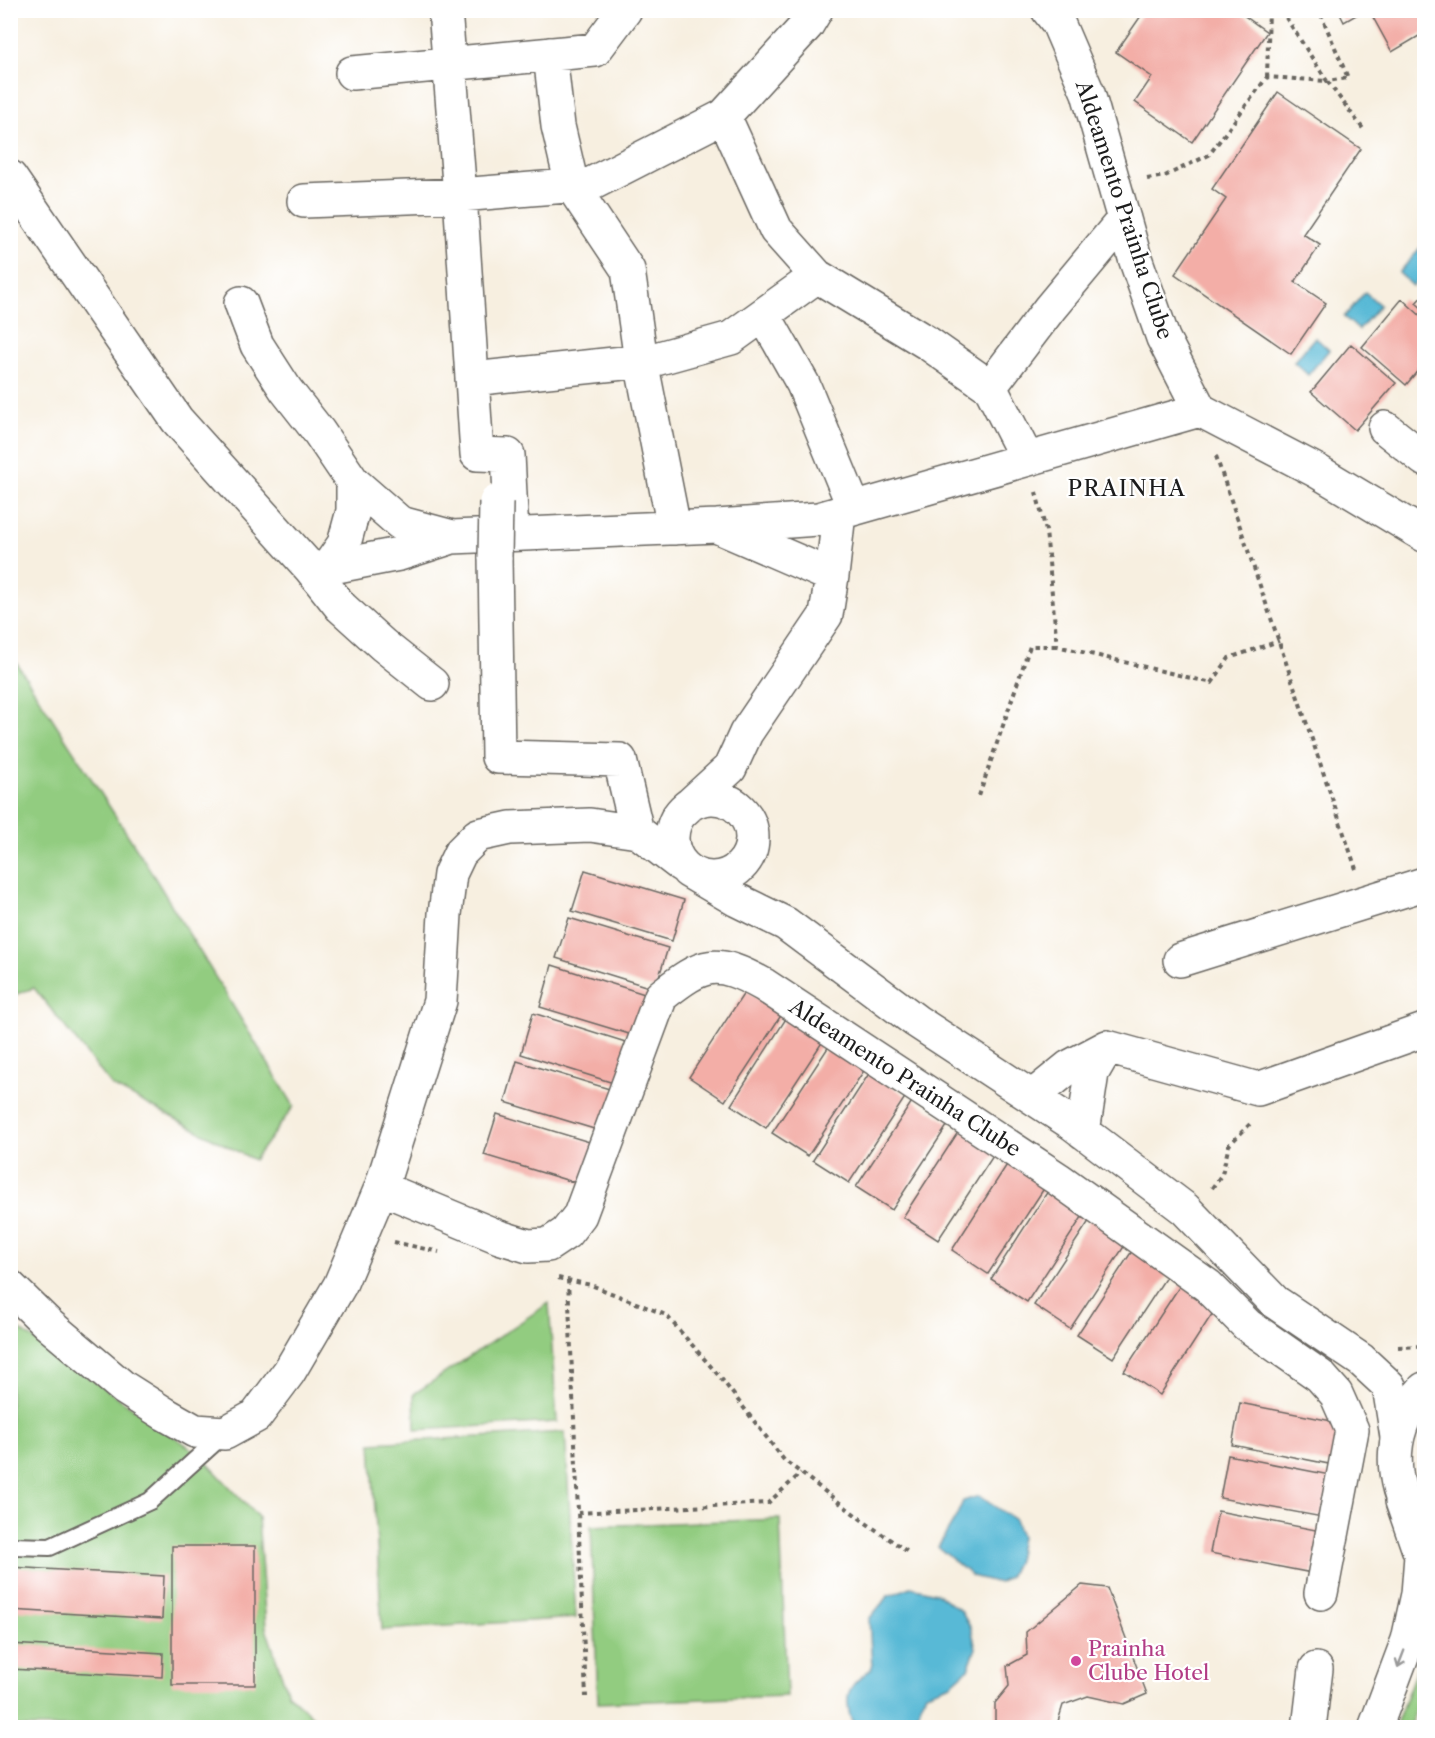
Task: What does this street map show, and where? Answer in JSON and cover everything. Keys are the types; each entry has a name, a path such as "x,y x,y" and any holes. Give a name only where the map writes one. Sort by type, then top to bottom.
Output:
{"street":[{"path":"445,10 477,454 508,455 495,564"},
{"path":"352,73 595,50 626,10"},
{"path":"304,201 460,195 591,184 724,116 807,25 816,10"},
{"name":"Aldeamento Prainha Clube","path":"1048,10 1058,23 1088,93 1135,258 1163,338 1200,410"},
{"path":"550,54 558,126 572,186 628,270 641,361 674,528"},
{"path":"724,116 776,230 817,276 929,344 990,387 1027,459"},
{"path":"10,177 177,420 320,568 341,607 383,645 432,684"},
{"path":"990,387 1050,308 1124,219"},
{"path":"472,379 652,360 731,338 817,276"},
{"path":"241,303 257,345 280,381 353,482 400,523 452,537 495,564 674,528 818,519 1200,410 1317,471 1425,535"},
{"path":"750,852 740,868 720,878 703,878 685,868 673,850 672,834 680,814 730,768 746,733 826,615 846,510 803,384 764,315"},
{"path":"1384,428 1425,459"},
{"path":"320,568 344,544 353,511 353,482"},
{"path":"496,502 498,757 620,760 637,832"},
{"path":"717,526 832,576"},
{"path":"320,568 399,554 452,537"},
{"path":"730,768 742,812 751,827 750,852 762,895 786,924"},
{"path":"637,832 680,814 696,801 704,799 721,799 742,812"},
{"path":"10,1287 48,1324 124,1388 195,1431 225,1433 256,1416 289,1372 340,1285 381,1188 440,1001 445,914 450,874 460,852 478,835 510,828 590,825 637,832 685,868 737,900 786,924 916,1021 1083,1132 1185,1209 1275,1302 1361,1360 1389,1386 1397,1437 1395,1469 1402,1501 1421,1556 1418,1594 1408,1640 1375,1728"},
{"path":"1180,960 1425,884"},
{"name":"Aldeamento Prainha Clube","path":"381,1188 499,1237 528,1246 548,1245 566,1233 580,1215 661,996 686,976 711,966 739,971 764,985 1058,1179 1208,1286 1247,1324 1320,1376 1336,1394 1352,1430 1321,1593"},
{"path":"1032,1097 1069,1067 1107,1047 1258,1089 1425,1030"},
{"path":"1083,1132 1092,1073 1107,1047"},
{"path":"1361,1360 1425,1380"},
{"path":"1397,1437 1405,1416 1416,1398 1425,1389"},
{"path":"1402,1501 1412,1521 1425,1536"},
{"path":"1309,1728 1316,1669"}],"lane":[{"path":"10,1546 50,1547 150,1501 225,1433"}],"path":[{"path":"1114,184 1165,176 1209,155 1267,78 1269,10"},
{"path":"1281,10 1327,81 1364,130"},
{"path":"1267,78 1327,81 1348,78 1319,10"},
{"path":"1200,410 1367,902"},
{"path":"1027,459 1047,531 1057,646"},
{"path":"979,796 1030,646 1057,646 1212,683 1229,658 1279,641"},
{"path":"1213,1198 1211,1188 1222,1174 1229,1145 1256,1118"},
{"path":"361,1235 441,1252"},
{"path":"557,1278 591,1285 666,1315 720,1377 784,1460 908,1552"},
{"path":"568,1280 586,1697"},
{"path":"1391,1347 1425,1346"},
{"path":"578,1513 768,1503 801,1473"}],"green space":[{"path":"10,653 144,860 294,1106 254,1160 112,1086 34,988 11,996"},
{"path":"549,1303 557,1422 415,1430 414,1394"},
{"path":"10,1323 198,1453 258,1517 266,1628 288,1694 325,1727 11,1727"},
{"path":"565,1432 576,1618 382,1630 371,1443"},
{"path":"780,1519 787,1696 598,1703 591,1526"},
{"path":"1418,1665 1424,1667 1424,1687 1409,1727 1395,1727"}],"water":[{"path":"1420,248 1424,253 1424,273 1413,286 1399,273"},
{"path":"1365,292 1380,305 1359,330 1344,317"},
{"path":"1315,337 1329,350 1308,375 1294,362"},
{"path":"979,1496 1015,1520 1021,1537 1017,1560 1009,1577 999,1583 972,1576 938,1547 963,1501"},
{"path":"911,1587 936,1593 961,1611 971,1628 976,1648 968,1669 951,1684 926,1693 911,1727 856,1727 850,1716 848,1698 854,1683 872,1668 869,1619 888,1596"}],"building":[{"path":"1145,10 1236,10 1267,32 1192,142 1135,102 1152,77 1116,52"},
{"path":"1338,10 1365,10 1344,22"},
{"path":"1369,10 1424,10 1424,33 1392,52"},
{"path":"1278,92 1361,149 1303,234 1320,245 1295,282 1326,303 1291,354 1175,274 1226,199 1212,189"},
{"path":"1424,294 1424,310 1416,303"},
{"path":"1402,299 1424,319 1424,363 1406,385 1362,347"},
{"path":"1351,344 1396,383 1355,430 1311,392"},
{"path":"585,870 684,900 672,941 572,911"},
{"path":"569,918 668,948 655,989 556,958"},
{"path":"552,965 651,996 639,1037 540,1007"},
{"path":"746,990 782,1014 725,1101 689,1077"},
{"path":"533,1013 632,1044 620,1085 521,1054"},
{"path":"787,1017 823,1041 766,1128 731,1105"},
{"path":"829,1046 865,1069 808,1156 772,1133"},
{"path":"517,1061 616,1091 604,1132 505,1102"},
{"path":"870,1072 906,1096 849,1183 813,1160"},
{"path":"913,1100 949,1123 892,1210 856,1187"},
{"path":"497,1114 596,1144 583,1185 484,1155"},
{"path":"960,1129 995,1153 938,1240 903,1217"},
{"path":"1008,1163 1045,1187 988,1274 952,1250"},
{"path":"1048,1191 1084,1214 1027,1302 991,1279"},
{"path":"1091,1218 1127,1242 1070,1329 1034,1305"},
{"path":"1134,1248 1170,1271 1113,1358 1077,1335"},
{"path":"1181,1284 1216,1308 1160,1395 1124,1371"},
{"path":"1240,1403 1342,1423 1334,1465 1232,1445"},
{"path":"1228,1455 1330,1475 1322,1517 1220,1498"},
{"path":"1218,1511 1321,1531 1312,1573 1210,1553"},
{"path":"172,1546 255,1546 255,1685 172,1685"},
{"path":"10,1567 164,1576 162,1619 10,1610"},
{"name":"Prainha Clube Hotel","path":"1082,1585 1107,1588 1147,1694 1124,1704 1088,1696 1063,1705 1056,1728 992,1728 995,1724 995,1703 1009,1686 1007,1666 1027,1655 1026,1632"},
{"path":"10,1644 163,1653 162,1677 10,1669"}],"place":[{"name":"Prainha Clube Hotel","path":"1076,1661"}],"district":[{"name":"PRAINHA","path":"1127,488"}]}
